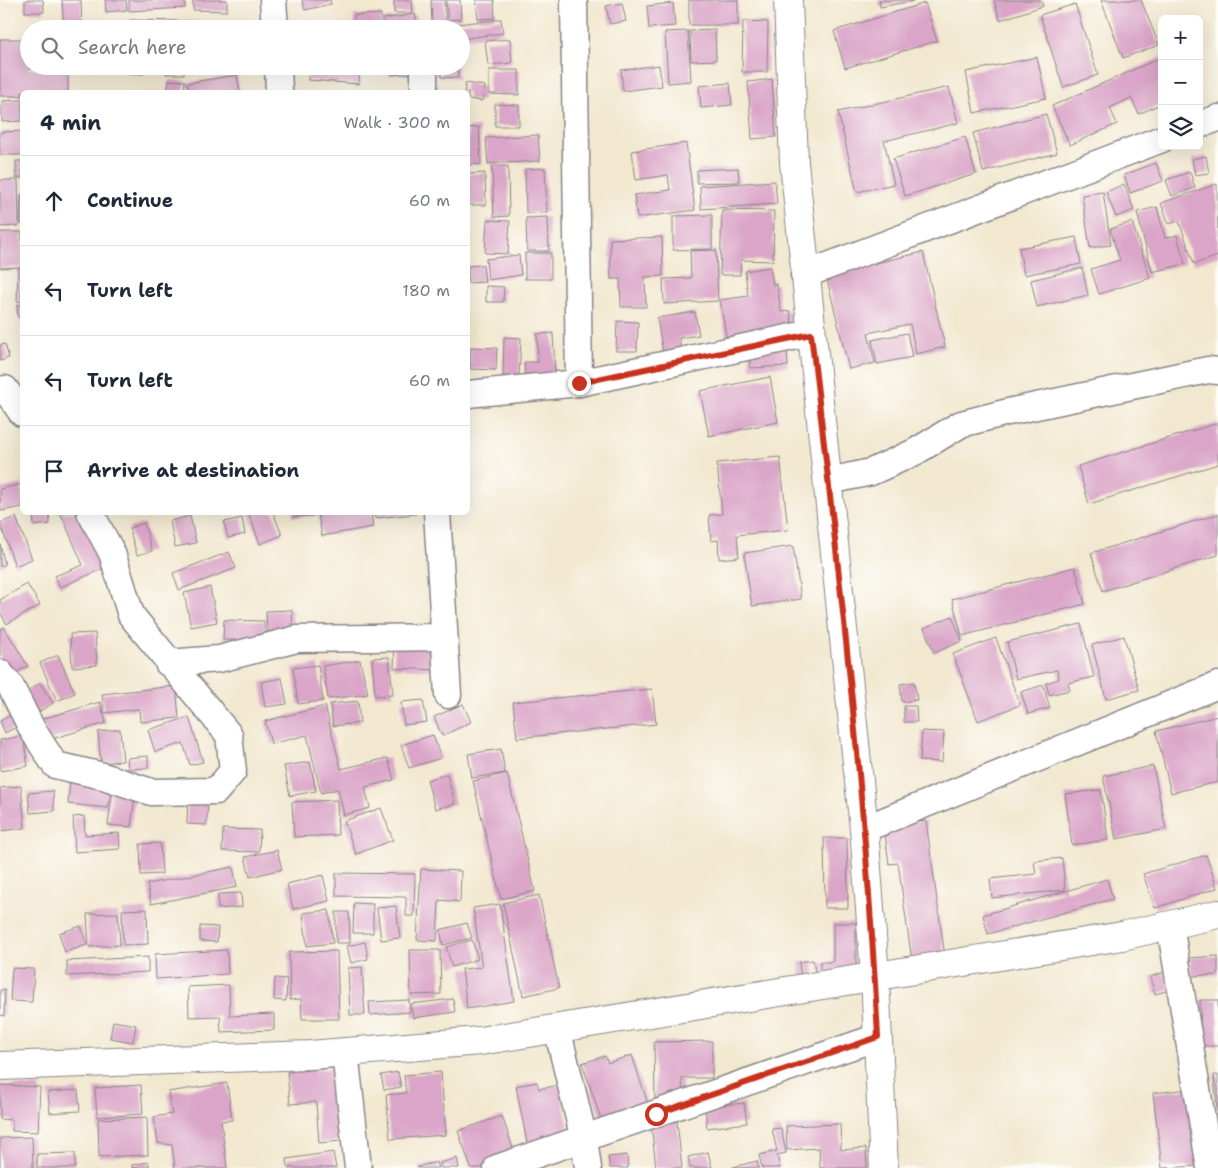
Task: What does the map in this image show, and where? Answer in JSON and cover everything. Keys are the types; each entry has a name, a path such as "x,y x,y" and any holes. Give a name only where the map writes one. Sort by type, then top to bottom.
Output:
{"street":[{"path":"273,0 274,20"},
{"path":"574,0 579,383"},
{"path":"788,0 794,163 804,275 828,481 864,829 875,976 884,1168"},
{"path":"278,75 279,90"},
{"path":"424,75 424,90"},
{"path":"1203,124 1218,118"},
{"path":"804,275 1158,141"},
{"path":"470,394 579,383 811,334"},
{"path":"828,481 871,472 915,452 961,424 1008,412 1208,370 1218,371"},
{"path":"9,387 20,408"},
{"path":"0,673 10,686 32,729 55,766 103,776 151,792 216,790 233,771 228,735 131,615 112,553 92,515"},
{"path":"437,515 448,695"},
{"path":"168,663 219,659 296,639 444,637"},
{"path":"864,829 1218,685"},
{"path":"0,1066 345,1052 480,1041 1122,936 1218,914"},
{"path":"1170,925 1210,1168"},
{"path":"557,1028 584,1139 588,1168"},
{"path":"497,1168 878,1037"},
{"path":"345,1052 358,1168"}],"building":[{"path":"25,0 43,0 44,12 25,12"},
{"path":"62,0 81,0 82,20 63,20"},
{"path":"105,0 126,0 127,10 106,12"},
{"path":"129,0 185,0 185,8 129,11"},
{"path":"193,0 227,0 227,11 193,10"},
{"path":"302,0 330,0 331,4 305,10"},
{"path":"394,0 412,0 413,13 394,13"},
{"path":"431,0 444,0 446,20 432,20"},
{"path":"446,0 460,0 461,19 448,20"},
{"path":"476,0 494,0 495,18 478,19"},
{"path":"689,0 738,0 738,25 689,25"},
{"path":"879,0 913,0 913,1 880,7"},
{"path":"994,0 1041,0 1043,6 1000,20"},
{"path":"1101,0 1141,0 1158,42 1158,45 1123,58"},
{"path":"622,3 626,21 610,24 606,6"},
{"path":"673,3 675,26 649,28 647,6"},
{"path":"925,3 937,41 845,68 834,31"},
{"path":"1075,4 1098,75 1063,87 1040,15"},
{"path":"381,14 381,20 354,20 354,15"},
{"path":"415,14 416,20 383,20"},
{"path":"501,19 503,33 470,38 470,23"},
{"path":"743,21 768,22 767,72 742,72"},
{"path":"715,30 716,60 691,61 690,31"},
{"path":"688,31 691,81 668,83 665,32"},
{"path":"0,39 20,39 20,75 68,75 68,90 20,90 20,96 0,96"},
{"path":"510,39 512,63 488,65 485,41"},
{"path":"1037,57 1046,98 974,113 966,72"},
{"path":"1158,59 1158,105 1139,114 1131,98 1110,108 1117,124 1070,145 1052,106"},
{"path":"659,65 662,86 623,91 621,70"},
{"path":"489,70 519,70 519,95 489,94"},
{"path":"237,75 240,90 189,90 187,83"},
{"path":"308,75 360,75 359,84 308,80"},
{"path":"441,75 458,75 458,78 441,77"},
{"path":"772,79 776,137 752,139 748,82"},
{"path":"169,80 185,81 184,90 167,90"},
{"path":"466,83 485,86 482,101 470,99 470,90 464,90"},
{"path":"730,83 732,105 701,108 699,86"},
{"path":"949,87 958,123 884,141 894,184 857,192 838,112"},
{"path":"20,100 20,121 2,122 2,101"},
{"path":"495,104 519,105 519,126 495,126"},
{"path":"1046,114 1057,153 983,172 973,133"},
{"path":"479,127 481,164 470,165 470,128"},
{"path":"20,131 20,155 0,155 0,132"},
{"path":"538,135 540,161 488,164 486,138"},
{"path":"965,137 976,174 905,196 893,159"},
{"path":"686,143 695,210 637,218 634,195 670,190 668,175 636,180 632,151"},
{"path":"1206,156 1209,173 1195,175 1192,159"},
{"path":"16,161 20,161 20,178 16,178"},
{"path":"1156,163 1163,181 1130,193 1124,175"},
{"path":"492,166 508,166 509,216 494,217"},
{"path":"545,168 547,212 526,213 525,169"},
{"path":"738,168 739,182 697,183 697,170"},
{"path":"1190,172 1195,188 1172,196 1166,180"},
{"path":"485,173 486,205 470,205 470,174"},
{"path":"0,180 18,180 19,226 0,227"},
{"path":"775,181 777,204 701,209 700,186"},
{"path":"1124,184 1134,210 1116,217 1106,192"},
{"path":"1217,184 1218,256 1194,264 1179,221 1169,224 1161,203"},
{"path":"1103,192 1111,245 1090,248 1082,195"},
{"path":"1157,207 1165,238 1177,235 1185,264 1152,272 1137,212"},
{"path":"722,210 774,211 773,261 741,260 740,275 720,275"},
{"path":"712,215 712,249 673,250 673,216"},
{"path":"548,217 549,251 527,251 526,218"},
{"path":"487,220 510,221 508,254 485,253"},
{"path":"1132,222 1150,278 1099,294 1091,269 1120,260 1110,229"},
{"path":"0,232 20,232 20,267 0,268"},
{"path":"662,237 663,276 645,277 646,307 621,307 620,279 611,279 610,239"},
{"path":"1076,237 1081,264 1024,275 1019,248"},
{"path":"716,250 718,301 664,304 663,279 691,278 690,251"},
{"path":"923,252 945,347 916,354 910,324 868,333 875,363 849,369 826,275"},
{"path":"525,253 551,253 551,279 525,279"},
{"path":"519,255 521,275 488,280 486,259"},
{"path":"483,265 485,282 470,283 470,266"},
{"path":"770,267 773,285 777,284 781,312 790,311 793,332 727,342 720,300 748,296 745,271"},
{"path":"1082,268 1088,295 1037,307 1031,280"},
{"path":"18,269 20,269 20,302 17,301"},
{"path":"486,286 504,287 503,302 486,302"},
{"path":"17,305 20,305 20,318 18,318"},
{"path":"695,312 699,335 679,338 681,350 663,353 657,318"},
{"path":"617,321 638,322 637,351 616,351"},
{"path":"553,333 555,373 525,375 524,362 538,362 537,334"},
{"path":"907,333 912,357 877,364 872,340"},
{"path":"504,337 521,338 519,377 503,376"},
{"path":"5,344 9,358 0,361 0,345"},
{"path":"471,347 497,348 496,370 470,369"},
{"path":"787,349 788,366 750,368 749,351"},
{"path":"770,377 778,422 709,436 700,391"},
{"path":"1218,423 1218,464 1089,504 1078,466"},
{"path":"780,457 788,530 737,535 739,557 719,559 718,540 711,541 709,515 722,514 717,463"},
{"path":"20,484 20,507 1,511 0,489"},
{"path":"1218,514 1218,555 1103,591 1091,553"},
{"path":"33,515 49,515 50,524 34,526"},
{"path":"61,515 82,515 105,568 60,587 55,576 83,565"},
{"path":"249,515 274,515 282,535 260,544"},
{"path":"293,515 314,515 314,516 293,517"},
{"path":"318,515 371,515 373,527 322,536"},
{"path":"374,515 406,515 375,518"},
{"path":"190,516 196,543 175,547 170,521"},
{"path":"16,517 32,559 15,566 0,523"},
{"path":"242,518 245,534 228,538 224,522"},
{"path":"144,523 152,551 137,555 129,528"},
{"path":"0,544 5,565 0,566"},
{"path":"793,546 801,599 752,606 744,553"},
{"path":"229,552 236,568 179,590 173,573"},
{"path":"1075,567 1085,604 962,636 952,599"},
{"path":"27,584 40,605 7,624 0,613 0,600"},
{"path":"210,587 217,622 191,627 184,593"},
{"path":"292,610 293,632 267,633 266,611"},
{"path":"952,616 962,641 934,653 924,628"},
{"path":"224,620 264,621 264,641 223,640"},
{"path":"1081,624 1094,677 1068,683 1070,690 1049,695 1046,683 1059,679 1057,670 1016,679 1007,642"},
{"path":"4,627 28,666 10,676 0,660 0,630"},
{"path":"95,633 97,665 72,667 70,634"},
{"path":"1124,636 1139,690 1106,699 1092,645"},
{"path":"996,638 1020,705 978,721 953,654"},
{"path":"395,644 440,645 439,670 394,668"},
{"path":"58,655 75,693 57,701 40,663"},
{"path":"389,657 393,695 375,696 372,658"},
{"path":"360,660 368,694 328,699 323,666"},
{"path":"318,665 323,701 298,704 293,668"},
{"path":"282,678 287,704 265,707 261,682"},
{"path":"914,682 917,700 902,702 900,684"},
{"path":"40,683 53,703 37,713 24,693"},
{"path":"1043,685 1050,708 1028,714 1021,692"},
{"path":"176,686 179,718 140,722 139,709 104,713 102,694"},
{"path":"652,689 656,724 517,738 513,702"},
{"path":"423,700 427,722 404,725 401,702"},
{"path":"358,701 360,723 333,726 330,704"},
{"path":"100,702 106,723 48,740 42,719"},
{"path":"463,704 471,722 442,736 434,717"},
{"path":"325,706 341,769 388,758 394,780 365,787 370,808 344,815 338,789 321,793 307,735 271,744 265,721"},
{"path":"904,706 916,706 917,722 904,722"},
{"path":"16,712 22,724 5,733 0,721"},
{"path":"1218,716 1218,782 1171,793 1156,731"},
{"path":"189,717 203,762 190,765 183,743 155,752 148,730"},
{"path":"120,729 123,761 101,763 98,732"},
{"path":"922,731 944,732 942,762 920,761"},
{"path":"433,735 441,758 409,768 401,745"},
{"path":"23,736 28,766 0,771 0,740"},
{"path":"501,749 505,773 472,778 468,754"},
{"path":"148,756 148,768 128,769 127,758"},
{"path":"310,762 316,791 290,796 284,766"},
{"path":"1153,766 1166,829 1116,839 1103,776"},
{"path":"507,773 535,891 501,899 473,781"},
{"path":"447,774 455,804 435,809 427,780"},
{"path":"70,780 111,785 108,808 68,804"},
{"path":"21,786 25,828 0,831 0,788"},
{"path":"1101,790 1108,840 1072,845 1065,794"},
{"path":"53,791 54,811 30,813 28,793"},
{"path":"112,793 135,795 131,827 108,825"},
{"path":"188,795 208,796 207,825 187,824"},
{"path":"337,800 338,835 294,837 292,802"},
{"path":"381,808 393,840 356,854 344,821"},
{"path":"84,816 85,835 119,833 120,849 75,852 73,817"},
{"path":"926,821 945,957 912,961 898,863 889,864 884,827"},
{"path":"223,829 260,830 259,852 222,851"},
{"path":"824,838 847,838 848,908 825,908"},
{"path":"160,843 162,874 141,875 140,844"},
{"path":"277,850 282,869 250,877 245,857"},
{"path":"1206,855 1217,888 1155,908 1143,874"},
{"path":"1062,858 1065,890 992,898 990,879 1036,874 1034,861"},
{"path":"233,867 237,887 151,904 147,884"},
{"path":"421,869 461,871 460,902 439,900 437,941 417,940"},
{"path":"336,873 415,874 414,916 406,916 406,897 336,896"},
{"path":"323,875 329,901 293,909 287,884"},
{"path":"1107,879 1113,899 988,934 983,915"},
{"path":"241,893 242,907 218,909 218,894"},
{"path":"539,895 559,988 523,996 503,903"},
{"path":"354,903 373,904 373,933 353,933"},
{"path":"500,904 514,1001 467,1009 462,969 482,967 473,908"},
{"path":"396,906 400,938 381,940 377,908"},
{"path":"147,909 148,944 123,945 122,910"},
{"path":"329,910 333,943 307,946 303,913"},
{"path":"336,912 349,912 350,943 336,943"},
{"path":"118,913 120,945 89,947 87,914"},
{"path":"467,923 472,938 443,945 440,930"},
{"path":"833,923 856,923 856,972 820,972 820,962 833,962"},
{"path":"81,926 87,945 65,952 59,933"},
{"path":"200,926 218,927 217,942 200,941"},
{"path":"472,940 478,959 452,967 446,947"},
{"path":"365,942 368,959 351,963 347,946"},
{"path":"227,950 228,974 156,979 155,954"},
{"path":"410,950 440,950 441,994 411,995"},
{"path":"337,951 339,1019 302,1019 301,999 290,1000 289,952"},
{"path":"1218,956 1218,975 1191,976 1190,958"},
{"path":"148,957 148,972 67,976 67,961"},
{"path":"813,960 816,978 801,980 799,962"},
{"path":"362,967 365,1015 350,1015 348,968"},
{"path":"12,968 34,969 32,1002 10,1001"},
{"path":"1164,972 1170,990 1155,994 1150,977"},
{"path":"275,978 287,979 286,1001 274,1000"},
{"path":"229,985 230,1016 274,1014 274,1030 221,1032 220,1016 189,1017 188,987"},
{"path":"0,990 5,990 4,1016 0,1015"},
{"path":"453,999 455,1012 413,1018 411,1004"},
{"path":"409,1000 410,1012 370,1015 369,1002"},
{"path":"1200,1000 1218,1000 1218,1046 1201,1046"},
{"path":"113,1021 136,1025 133,1042 110,1038"},
{"path":"712,1041 712,1078 682,1078 683,1100 655,1101 654,1042"},
{"path":"632,1055 649,1107 602,1122 582,1063 605,1056 608,1063"},
{"path":"336,1068 341,1141 319,1143 316,1102 290,1104 287,1072"},
{"path":"398,1072 401,1087 384,1090 381,1075"},
{"path":"441,1072 446,1135 390,1139 386,1095 406,1093 404,1075"},
{"path":"1214,1075 1218,1075 1218,1111 1217,1111"},
{"path":"537,1082 539,1089 560,1085 571,1140 528,1148 516,1086"},
{"path":"227,1083 232,1120 221,1121 227,1168 175,1168 172,1145 158,1143 154,1117 172,1114 168,1092"},
{"path":"0,1085 40,1087 38,1132 12,1131 12,1120 0,1119"},
{"path":"141,1085 143,1114 97,1117 95,1088"},
{"path":"1190,1089 1199,1166 1162,1168 1153,1093"},
{"path":"78,1090 80,1111 50,1113 48,1092"},
{"path":"744,1103 747,1123 707,1128 705,1107"},
{"path":"502,1116 516,1157 482,1168 471,1168 458,1131"},
{"path":"147,1117 148,1155 99,1157 98,1119"},
{"path":"677,1121 682,1168 656,1168 651,1123"},
{"path":"840,1124 841,1150 866,1148 867,1168 820,1168 819,1148 787,1150 786,1126"},
{"path":"781,1128 786,1153 777,1155 780,1168 762,1168 759,1155 777,1151 772,1129"},
{"path":"32,1137 33,1168 0,1168 0,1138"},
{"path":"333,1152 336,1168 288,1168 287,1159"},
{"path":"708,1152 712,1168 690,1168 688,1157"},
{"path":"75,1153 75,1168 37,1168 37,1154"},
{"path":"627,1155 628,1168 610,1168 608,1157"},
{"path":"457,1158 459,1168 441,1168 440,1163"},
{"path":"757,1161 759,1168 733,1168 733,1167"},
{"path":"148,1162 150,1168 132,1168 132,1165"},
{"path":"437,1162 439,1168 417,1168 417,1167"}],"route":[{"path":"579,383 811,334 828,481 864,829 878,1037 656,1114"}]}
